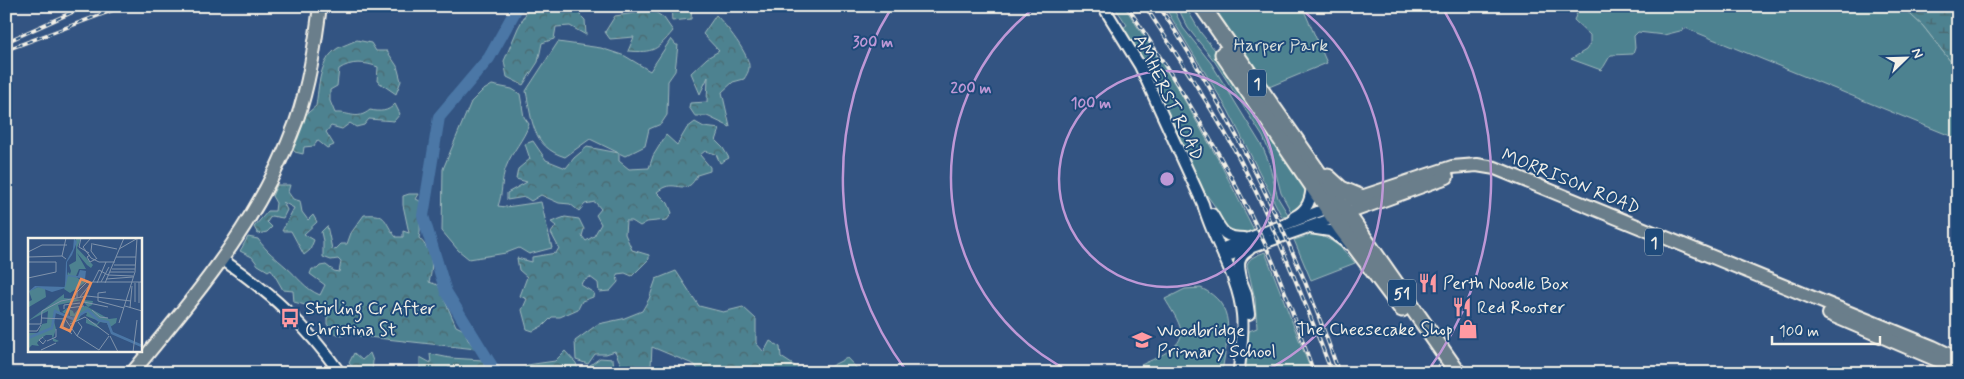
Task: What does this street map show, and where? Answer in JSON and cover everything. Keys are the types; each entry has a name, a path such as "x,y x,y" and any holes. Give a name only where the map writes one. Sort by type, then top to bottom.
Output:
{"highway":[{"name":"1","path":"1190,6 1314,177"},
{"name":"1","path":"1202,6 1337,211"},
{"path":"1314,177 1323,173 1341,189 1360,197"},
{"name":"51","path":"1337,211 1360,255 1419,333 1445,373"},
{"name":"51","path":"1337,211 1458,373"}],"main road":[{"path":"132,373 223,260 265,191 283,155 296,120 310,71 320,6"},
{"name":"MORRISON ROAD","path":"1337,211 1360,197 1452,167 1478,164 1495,168 1933,347 1958,359"},
{"name":"MORRISON ROAD","path":"1337,211 1456,175 1473,172 1488,174 1958,368"}],"street":[{"name":"AMHERST ROAD","path":"1102,6 1140,66 1202,204 1206,218 1242,280 1250,324 1246,347 1238,371"},
{"path":"1289,224 1292,218 1302,212 1310,201 1314,177"},
{"name":"AMHERST ROAD","path":"1202,204 1212,214 1236,285 1242,310 1243,336 1238,371"},
{"name":"MORRISON ROAD","path":"1254,242 1289,224 1337,211"},
{"name":"MORRISON ROAD","path":"1225,252 1306,228 1337,211"},
{"path":"1212,214 1221,230 1231,238 1254,242"},
{"path":"1306,228 1330,231 1360,255"},
{"path":"1242,280 1238,265 1240,258 1254,242"},
{"path":"223,260 285,308 317,342 340,373"}],"green space":[{"path":"530,6 578,6 575,10 585,20 586,35 570,26 556,27 554,39 542,43 538,62 523,85 507,77 504,61"},
{"path":"635,6 652,6 651,9 664,18 673,31 659,46 649,51 628,51 634,37 610,39 605,32 615,16 641,12"},
{"path":"671,6 692,6 691,19 672,21"},
{"path":"1114,6 1124,6 1177,87 1219,161 1254,230 1239,237 1227,231 1214,205 1201,187 1139,53 1123,28 1127,25"},
{"path":"1164,6 1172,6 1183,28 1211,63 1262,146 1268,160 1278,198 1289,216 1282,217 1228,110"},
{"path":"1177,6 1185,6 1201,33 1223,60 1307,186 1308,197 1293,215 1281,193 1272,158 1263,137 1215,62 1188,28"},
{"name":"Harper Park","path":"1210,6 1302,6 1327,63 1269,87"},
{"path":"1580,6 1901,6 1923,26 1958,71 1958,139 1683,27 1684,30 1664,35 1638,32 1634,36 1635,48 1633,54 1611,55 1601,70 1571,59 1586,50 1590,44 1590,35 1574,20"},
{"path":"1901,6 1958,8 1958,71 1923,26"},
{"path":"716,15 737,40 749,63 744,79 733,82 722,92 730,127 707,116 695,116 689,107 690,103 707,102 708,77 700,94 691,73 707,58 719,51 703,34"},
{"path":"671,39 678,45 675,71 668,81 667,115 661,124 649,129 645,146 625,156 590,139 565,157 546,147 535,131 526,91 558,42 601,48 625,56 650,71"},
{"path":"357,40 371,43 376,51 387,51 397,66 401,81 396,94 377,81 378,67 358,63 344,66 339,69 337,86 330,90 330,101 335,113 357,116 370,110 387,110 395,104 400,114 394,121 369,119 364,125 356,127 350,123 342,129 331,126 326,132 334,145 327,148 317,140 314,146 304,147 303,154 295,152 291,147 303,117 316,106 323,66 338,48"},
{"path":"492,85 512,89 520,94 524,117 529,124 506,167 498,206 506,207 541,202 552,248 529,254 519,248 506,253 469,259 458,250 442,231 443,169 471,102 482,91"},
{"path":"695,122 704,127 720,129 716,141 729,158 720,163 716,154 705,151 700,155 710,167 710,171 697,175 694,181 686,187 664,187 657,192 668,203 672,213 667,220 647,222 640,226 632,221 626,221 625,234 632,250 649,255 649,259 632,276 625,273 617,274 618,282 610,291 599,292 598,283 590,277 582,282 581,285 594,293 593,297 582,301 578,309 560,317 552,317 544,325 533,331 527,329 522,310 527,299 520,296 527,277 519,270 517,258 532,262 532,257 556,253 559,248 551,233 556,226 551,222 565,217 579,219 584,229 582,236 586,241 594,236 601,224 596,215 601,209 595,202 585,204 579,211 570,204 559,203 541,195 531,201 525,197 507,200 507,193 527,182 516,179 518,169 530,159 525,144 533,141 546,160 566,168 587,147 619,153 619,161 629,169 649,168 653,156 666,135 677,145 687,128"},
{"path":"277,185 290,185 288,192 293,199 300,201 302,212 308,220 313,215 317,222 304,234 314,240 310,250 304,255 291,231 282,231 294,208 283,202 287,210 283,218 271,216 267,222 272,227 267,232 258,234 254,227 268,211 275,211 276,203 272,196"},
{"path":"419,194 416,199 420,201 419,238 427,248 431,258 429,282 438,285 456,326 464,330 468,340 476,349 359,336 354,331 342,336 333,332 327,324 324,306 305,305 294,302 293,291 283,290 271,269 268,271 258,265 252,257 240,251 248,237 258,239 268,251 306,286 320,295 325,285 310,274 312,269 326,265 339,272 341,262 338,259 331,260 323,257 321,232 327,226 332,249 335,250 341,244 347,244 351,233 364,215 378,215 382,217 396,237 403,237 403,231 409,233 403,196"},
{"path":"1313,234 1337,244 1355,263 1311,280 1294,240"},
{"path":"1265,252 1312,373 1237,373 1246,347 1249,331 1257,328 1255,299 1247,265 1252,258"},
{"path":"676,271 699,306 723,312 743,307 756,319 756,343 764,352 770,341 780,347 781,357 801,370 829,367 847,358 861,373 700,373 695,365 652,347 651,366 646,373 619,373 622,367 615,351 606,354 595,354 588,364 576,360 575,341 598,324 622,319 642,311 649,299 656,279"},
{"path":"1201,288 1220,303 1227,321 1228,332 1225,354 1223,366 1219,373 1144,373 1141,365 1173,348 1181,337 1178,323 1165,299 1185,289"},
{"path":"565,351 576,363 579,373 522,373 527,365 555,361"},
{"path":"354,353 362,360 370,353 373,361 372,373 357,373 349,363"},
{"path":"430,354 450,358 483,360 485,369 462,370 449,367 448,373 420,373 420,357 431,363"},
{"path":"600,358 613,359 614,369 612,373 589,373 586,368"}],"waterway":[{"path":"496,373 446,292 423,216 439,117 489,58 518,6"}],"railway":[{"path":"6,42 86,6"},
{"path":"6,50 124,6"},
{"path":"1127,6 1200,121 1249,211 1278,274 1314,373"},
{"path":"1145,6 1204,98 1237,154 1288,262 1332,373"},
{"path":"1159,6 1213,94 1261,184 1303,277 1339,373"}],"place":[{"name":"Perth Noodle Box","path":"1428,283"},
{"name":"Red Rooster","path":"1462,307"},
{"name":"Stirling Cr After Christina St","path":"290,318"},
{"name":"The Cheesecake Shop","path":"1468,329"},
{"name":"Woodbridge Primary School","path":"1142,340"}]}
